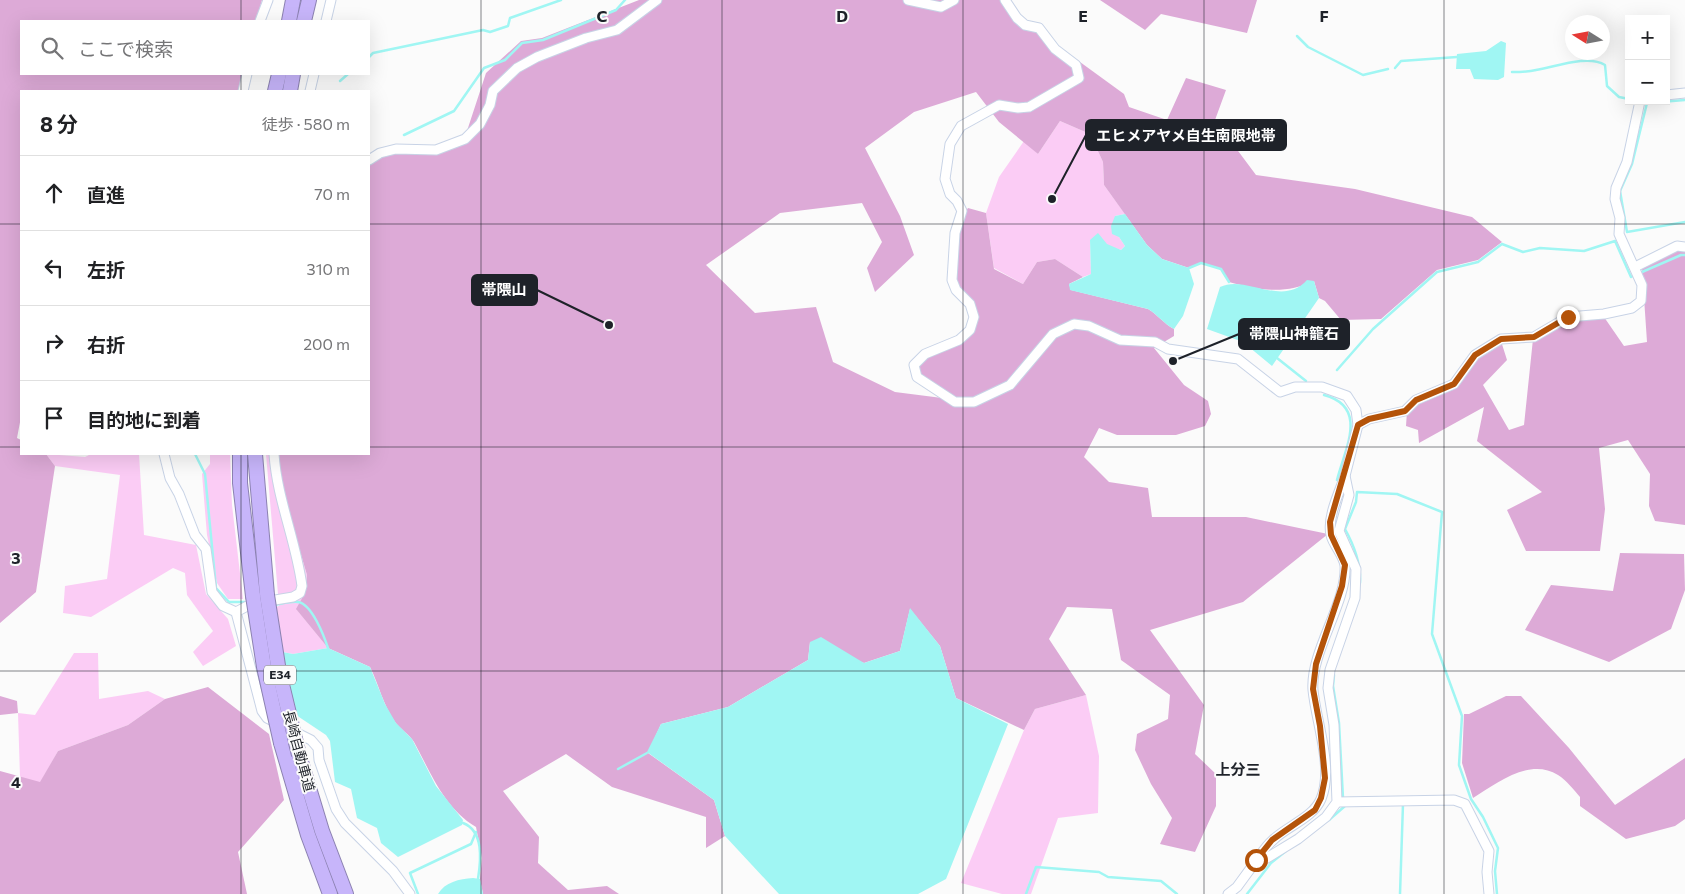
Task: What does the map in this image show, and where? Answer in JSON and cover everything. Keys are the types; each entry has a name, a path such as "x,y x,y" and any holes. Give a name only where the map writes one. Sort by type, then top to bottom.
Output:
{"highway":[{"path":"289,20 294,0"},
{"path":"304,20 309,0"},
{"path":"276,90 279,75"},
{"path":"290,90 293,75"},
{"name":"長崎自動車道","path":"240,455 240,483 260,596 299,755 322,831 346,894"},
{"name":"長崎自動車道","path":"255,455 264,667 280,743 308,836 330,894"}],"street":[{"path":"260,20 268,0"},
{"path":"326,20 331,0"},
{"path":"370,159 380,153 396,149 436,150 465,139 480,124 490,105 493,91 517,68 537,57 586,38 616,30 657,0"},
{"path":"908,0 941,7 954,0"},
{"path":"1004,0 1017,18 1025,25 1039,28 1055,49 1076,65 1079,78 1029,107 1018,108 999,105 992,107 961,126 950,144 945,179 950,194 962,211 955,233 952,280 956,290 970,304 974,317 970,330 959,340 925,354 914,365 918,377 955,402 974,402 1010,385 1053,334 1074,324 1089,326 1120,340 1155,342 1168,349 1238,359 1280,392 1295,387 1322,387 1346,396 1356,410 1358,425 1345,476 1330,522 1331,535 1345,565 1342,586 1316,664 1313,689 1320,726 1325,778 1321,798 1315,810 1272,840 1237,887 1228,894"},
{"path":"243,90 247,75"},
{"path":"310,90 314,75"},
{"path":"1670,95 1685,93"},
{"path":"1358,425 1369,419 1405,411 1416,400 1454,384 1475,355 1501,339 1534,337 1568,317 1604,314 1632,308 1641,301 1642,285 1619,234 1620,218 1615,199 1616,188 1627,162 1640,105"},
{"path":"1635,267 1677,246 1685,248"},
{"path":"164,455 170,478 179,494 195,534 206,549 212,592 223,606 236,612"},
{"path":"236,612 251,604 294,597 300,593 302,586 293,539 281,498 274,455"},
{"path":"1256,860 1262,861 1298,839 1326,817 1337,802 1335,734 1329,679 1330,670 1355,598 1356,570 1339,531 1349,495 1345,476"},
{"path":"236,612 262,711 267,718 311,740 318,748 319,760 336,809 345,823 392,871 410,894"},
{"path":"1337,802 1454,800 1465,804 1489,851 1487,872 1489,894"}],"shaded area":[{"path":"0,0 262,0 256,20 20,20 20,75 243,75 238,90 20,90 20,422 17,438 20,440 20,455 47,455 55,466 36,592 0,623"},
{"path":"639,0 1008,0 1025,22 1124,94 1129,107 1167,120 1186,78 1226,90 1215,120 1256,175 1355,189 1472,217 1502,242 1478,260 1437,270 1381,319 1341,320 1325,301 1319,298 1314,281 1282,290 1261,289 1229,282 1221,269 1201,263 1189,268 1162,259 1147,245 1104,185 1103,162 1090,134 1060,121 1038,154 999,122 976,92 914,112 865,148 900,216 914,255 875,292 867,268 882,242 862,203 780,213 706,265 755,313 816,307 833,362 895,392 942,398 911,365 953,341 968,324 970,314 966,304 953,290 952,230 968,208 986,213 994,269 1023,284 1037,262 1055,259 1083,277 1069,284 1071,290 1148,309 1174,329 1174,336 1154,348 1184,385 1208,401 1211,414 1205,426 1176,435 1117,435 1099,428 1084,457 1109,482 1148,488 1152,517 1246,517 1328,534 1243,602 1150,630 1204,705 1195,754 1216,774 1216,806 1195,852 1160,844 1172,818 1151,784 1135,750 1137,734 1168,719 1170,695 1121,660 1112,609 1067,607 1049,639 1086,695 1035,709 1024,730 956,698 940,646 910,609 900,651 864,663 810,642 808,660 728,707 661,724 648,753 714,800 725,836 706,848 706,817 612,787 566,754 503,791 539,837 538,863 568,890 607,886 619,894 483,894 480,879 482,858 476,827 455,810 439,789 414,742 397,725 391,715 370,667 328,648 296,609 305,593 307,575 284,497 278,455 370,455 370,157 440,146 466,134 486,73 521,41 542,38"},
{"path":"1100,0 1257,0 1247,33 1161,14 1145,30"},
{"path":"1060,121 1090,134 1103,162 1104,185 1125,214 1115,216 1119,237 1125,246 1121,250 1090,240 1091,274 1083,277 1055,259 1037,262 1023,284 994,268 986,213 999,177 1024,141 1038,154"},
{"path":"1677,248 1685,250 1685,525 1655,521 1649,506 1650,474 1628,440 1599,448 1605,509 1600,551 1526,551 1507,510 1542,492 1477,441 1484,407 1419,443 1418,430 1406,426 1407,411 1418,402 1454,386 1475,358 1501,341 1507,360 1483,385 1509,430 1524,425 1533,339 1568,319 1604,317 1624,346 1647,342 1642,268"},
{"path":"47,455 85,457 89,455 139,455 144,535 196,545 206,594 228,619 236,646 203,666 193,652 213,631 187,595 185,573 173,568 91,617 63,613 65,586 107,579 120,475 55,466"},
{"path":"210,455 230,455 232,505 243,599 228,599 217,583 207,535 202,474 210,464"},
{"path":"266,455 278,455 284,497 307,575 305,593 297,610 328,648 293,654 267,649 253,613 279,606"},
{"path":"1620,553 1684,554 1685,590 1671,629 1609,662 1525,630 1551,585 1613,591"},
{"path":"74,653 98,653 99,699 148,691 165,699 128,725 58,751 40,783 20,777 18,713 35,715"},
{"path":"208,687 269,734 284,800 238,852 247,894 0,894 0,771 40,782 58,751 128,725 165,699"},
{"path":"1086,695 1099,756 1098,813 1058,818 1031,894 1002,894 961,883 1024,730 1035,709"},
{"path":"0,696 17,701 18,713 0,715"},
{"path":"1506,696 1521,696 1569,748 1615,805 1685,758 1685,819 1675,826 1626,839 1580,806 1580,797 1570,785 1558,775 1547,770 1525,770 1514,774 1473,798 1462,763 1464,714 1469,714"}],"water":[{"path":"1501,41 1506,43 1504,77 1498,80 1474,79 1470,69 1456,69 1457,54 1486,51"},
{"path":"1125,214 1147,245 1162,259 1189,268 1194,284 1183,316 1174,329 1148,309 1070,290 1069,284 1091,274 1090,240 1098,233 1107,244 1121,250 1125,246 1119,237 1112,234 1111,226 1115,216"},
{"path":"1307,280 1314,281 1319,298 1272,366 1243,342 1207,329 1220,287 1230,284 1241,284 1275,291 1287,291 1297,288"},
{"path":"910,608 940,646 956,698 1008,724 946,879 918,894 779,894 725,836 714,800 647,752 661,724 728,707 808,660 810,642 821,637 864,663 900,651"},
{"path":"328,648 370,667 385,704 396,723 412,739 436,786 463,820 462,825 398,857 381,843 377,828 357,818 351,789 335,782 330,741 326,735 278,703 267,649 293,654"},
{"path":"473,878 480,879 483,894 438,894 444,887 453,882"}],"waterway":[{"path":"370,56 373,53 483,30 490,32 508,26 510,18 561,0"},
{"path":"404,135 454,111 484,68 505,60 522,43 543,40 616,10 625,0"},
{"path":"1297,36 1308,47 1363,75 1388,69"},
{"path":"1395,68 1401,61 1457,57"},
{"path":"1512,72 1530,71 1571,62 1598,62 1605,65 1607,86 1619,97 1625,98"},
{"path":"340,81 347,75"},
{"path":"1670,101 1685,100"},
{"path":"1647,105 1632,164 1620,191 1627,232 1685,222"},
{"path":"1337,370 1373,329 1437,272 1478,262 1502,244 1523,252 1540,248 1584,251 1615,241 1631,277 1635,275"},
{"path":"1642,272 1685,255"},
{"path":"1189,268 1201,263 1221,269 1229,282"},
{"path":"1277,358 1306,381"},
{"path":"1324,395 1338,401 1346,409 1350,419 1348,442 1337,480"},
{"path":"196,455 205,474 216,588 229,602 245,602"},
{"path":"1360,583 1357,556 1345,529 1356,502 1357,492 1397,494 1442,512 1432,634 1462,716 1459,765 1471,799 1483,817 1498,848 1495,871 1497,894"},
{"path":"274,605 289,602 303,604 317,621 328,648"},
{"path":"1334,675 1333,686 1339,723 1343,798"},
{"path":"618,769 647,753"},
{"path":"1400,894 1403,804"},
{"path":"1329,820 1345,806"},
{"path":"463,823 475,832 478,839 480,847 478,879"},
{"path":"418,894 410,873 471,844 476,832"},
{"path":"1247,894 1271,863 1286,851"},
{"path":"1026,894 1036,867 1099,872 1108,877 1161,881 1177,894"}],"place":[{"name":"エヒメアヤメ自生南限地帯","path":"1052,199"},
{"name":"帯隈山","path":"609,325"},
{"name":"帯隈山神籠石","path":"1173,361"}],"district":[{"name":"上分三","path":"1238,770"}],"route":[{"path":"1256,860 1272,840 1315,810 1321,798 1325,778 1320,726 1313,689 1316,664 1342,586 1345,565 1331,535 1330,522 1345,476 1358,425 1369,419 1405,411 1416,400 1454,384 1475,355 1501,339 1534,337 1568,317"}]}
